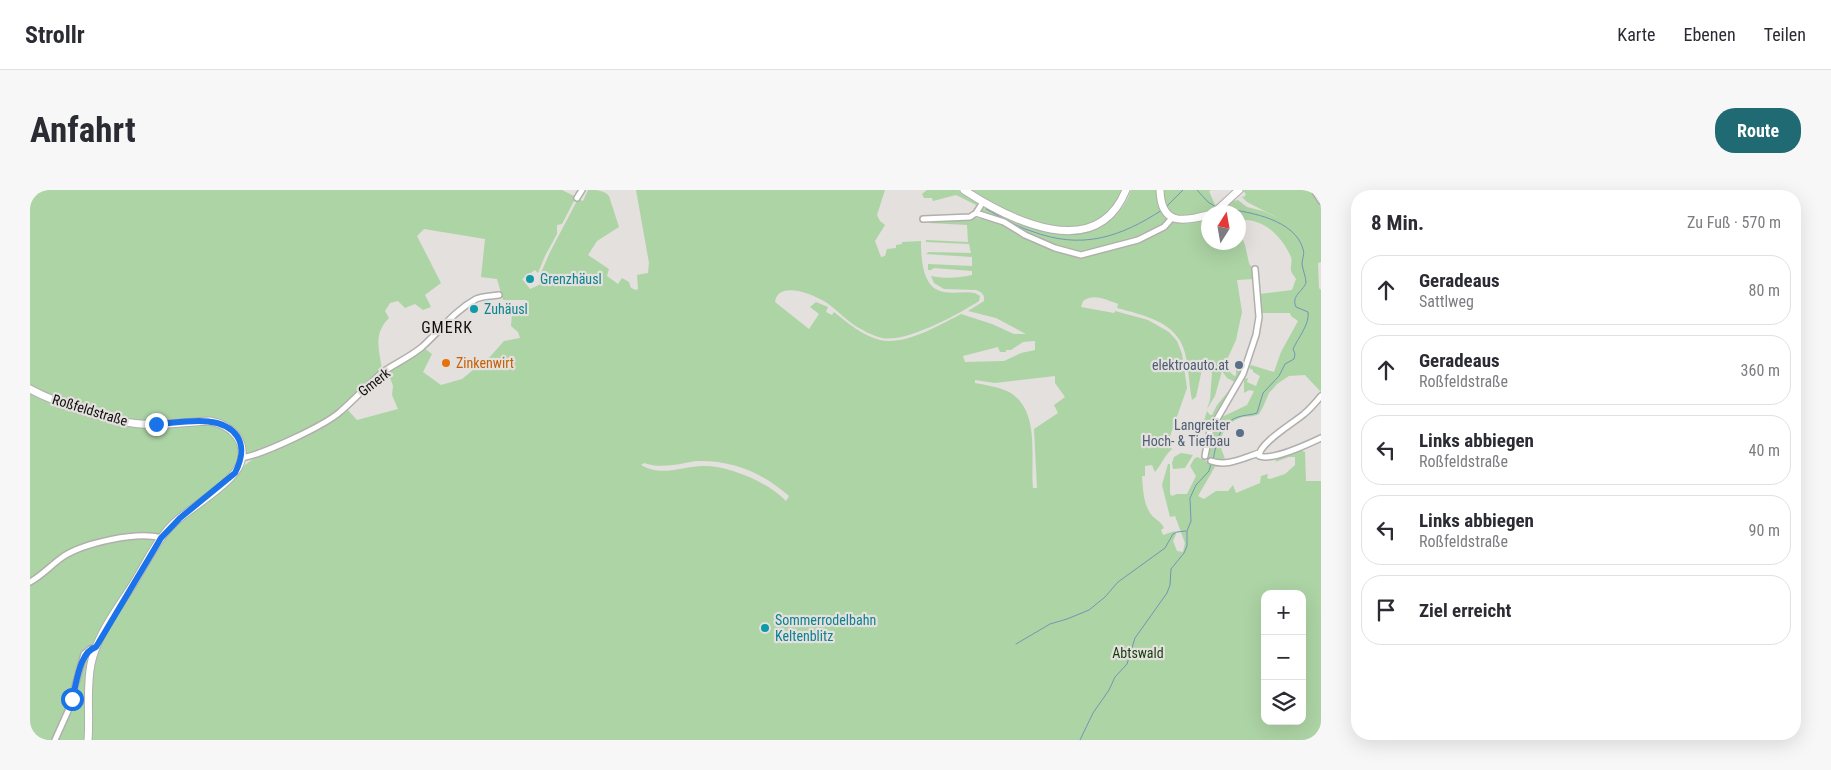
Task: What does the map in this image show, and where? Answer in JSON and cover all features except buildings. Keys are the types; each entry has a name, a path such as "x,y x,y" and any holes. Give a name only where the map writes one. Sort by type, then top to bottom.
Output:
{"street":[{"path":"577,198 582,190"},
{"path":"964,190 983,202 1036,226 1071,231 1091,226 1104,219 1114,210 1126,190"},
{"path":"1160,190 1163,209 1172,218 1188,219 1201,216"},
{"path":"1223,205 1239,190"},
{"path":"1314,190 1321,201"},
{"path":"976,214 983,202"},
{"path":"924,219 966,218 976,214 1004,222 1024,235 1055,248 1082,255 1138,240 1164,227 1172,218"},
{"path":"1205,456 1210,431 1244,374 1256,335 1259,317 1255,269"},
{"name":"Gmerk","path":"241,458 285,442 341,412 358,393 385,371 420,348 443,324 459,312 477,299 499,295"},
{"name":"Roßfeldstraße","path":"30,389 108,418 127,422 156,424 220,423 234,432 241,443 241,458"},
{"path":"1212,462 1228,463 1259,453 1284,427 1306,412 1321,396"},
{"path":"1259,453 1260,456 1269,457 1321,438"},
{"path":"88,740 89,677 96,647 161,538 180,518 235,473 241,458"},
{"path":"30,582 38,578 64,556 86,545 137,536 161,538"},
{"path":"55,740 70,705 84,654 96,647"}],"green space":[{"name":"Abtswald","path":"30,190 562,190 576,197 562,224 557,225 557,234 538,273 535,270 522,279 530,289 539,285 543,280 540,275 578,199 583,201 588,190 600,191 609,196 619,227 597,241 588,255 609,269 607,276 618,284 622,278 629,282 631,288 636,290 638,289 637,275 648,273 649,263 636,190 885,190 877,215 885,225 875,241 881,257 885,256 887,249 896,248 896,245 902,244 902,242 921,241 922,264 931,285 937,290 944,292 975,293 980,296 979,301 959,313 918,332 892,338 882,338 864,331 824,301 804,292 789,290 782,292 777,295 775,302 809,329 819,314 810,307 816,302 828,307 826,312 832,315 834,312 856,329 880,340 890,341 922,333 961,314 992,324 1014,334 1026,334 996,318 968,311 984,301 983,295 980,292 976,290 944,289 934,283 931,276 946,278 962,277 972,275 972,271 934,268 928,270 928,264 972,266 972,257 926,254 929,252 971,253 969,244 926,242 926,240 968,242 967,225 929,223 929,221 975,218 995,220 1079,256 1137,242 1160,232 1173,220 1201,217 1201,250 1246,250 1254,279 1237,280 1242,312 1236,340 1224,366 1234,376 1236,375 1236,369 1242,372 1237,383 1227,378 1222,371 1215,396 1207,409 1210,400 1212,373 1207,369 1202,369 1196,397 1192,400 1185,353 1181,342 1167,327 1148,317 1117,308 1118,304 1096,297 1083,301 1081,307 1114,313 1115,311 1148,320 1169,332 1177,341 1182,354 1187,388 1168,442 1172,449 1155,472 1152,465 1145,466 1145,476 1142,476 1148,509 1163,526 1164,528 1161,530 1163,535 1175,531 1176,534 1173,541 1177,551 1183,552 1185,543 1175,516 1170,517 1162,485 1168,464 1170,464 1170,494 1172,496 1187,494 1196,476 1190,466 1194,459 1197,457 1216,465 1198,496 1204,499 1216,491 1228,491 1233,485 1236,493 1260,483 1261,476 1268,474 1267,478 1270,479 1285,474 1295,465 1295,457 1275,462 1279,456 1298,449 1305,452 1306,481 1321,481 1321,740 30,740 30,393 36,395 30,389","holes":["424,229 485,239 481,277 497,279 503,300 527,300 525,315 512,313 511,326 518,332 520,338 504,341 488,359 473,364 473,370 462,379 441,385 423,372 432,354 424,348 388,372 393,386 392,395 398,409 357,420 346,408 321,426 254,458 236,472 242,452 251,454 316,425 344,406 363,384 382,370 378,342 381,330 389,318 385,311 390,303 398,301 405,308 415,304 423,310 431,307 425,295 441,283 417,236","1035,341 1035,350 1021,353 1004,361 965,362 963,356 998,347 1000,352 1006,352 1006,350 1011,350 1023,342","1055,376 1055,383 1065,397 1054,405 1058,413 1034,429 1037,488 1033,488 1032,436 1026,411 1019,400 1009,392 997,387 975,383 975,380 995,383","696,461 722,463 746,469 768,480 789,496 786,501 769,487 758,481 724,468 702,466 663,471 649,469 641,465 644,463 663,466"]},
{"path":"927,190 958,190 977,203 976,205 956,195 933,201 932,198 924,198 922,194"},
{"path":"972,190 1123,190 1111,210 1098,220 1075,227 1058,228 1019,216"},
{"path":"1131,190 1156,190 1161,211 1168,221 1149,232 1125,242 1088,252 1078,252 1056,247 982,213 982,210 986,207 1041,229 1069,233 1084,232 1099,227 1114,216 1123,207"},
{"path":"1162,190 1211,190 1209,191 1215,205 1201,205 1201,214 1176,217 1166,211"},
{"path":"1242,190 1312,190 1321,204 1321,262 1318,263 1319,288 1321,290 1321,392 1305,375 1289,376 1277,384 1269,393 1259,414 1238,419 1226,428 1221,441 1225,461 1210,459 1208,454 1208,443 1219,415 1224,416 1247,405 1254,391 1249,390 1244,393 1244,379 1248,378 1247,382 1256,386 1260,376 1249,368 1251,365 1274,372 1281,352 1298,321 1290,313 1261,313 1259,294 1292,290 1296,279 1291,271 1291,259 1282,242 1263,225 1246,220 1246,206 1263,211 1280,219 1247,202 1241,196 1244,197 1246,194"},
{"path":"1238,200 1244,205 1215,205"},
{"path":"1232,387 1208,426 1204,421 1207,411 1212,415 1217,405"},
{"path":"1181,453 1193,455 1185,468 1173,469 1174,457"}],"waterway":[{"path":"1167,206 1183,190"},
{"path":"1197,190 1213,205"},
{"path":"986,209 1031,231 1067,240 1083,240 1115,234 1146,220 1162,210"},
{"path":"1213,460 1217,440 1226,424 1238,417 1257,413 1263,393 1279,376 1285,364 1294,359 1293,349 1308,317 1308,312 1296,307 1295,303 1296,297 1306,283 1302,264 1304,251 1298,239 1282,224 1246,212"},
{"path":"1080,740 1093,713 1109,690 1115,677 1127,664 1135,638 1167,593 1170,585 1171,569 1184,553 1187,546 1187,531 1191,521 1190,498 1196,485 1209,471 1211,464"},
{"path":"1016,644 1050,624 1089,610 1105,597 1118,582 1165,548 1173,534 1186,531"}],"place":[{"name":"Grenzhäusl","path":"530,279"},
{"name":"Zuhäusl","path":"474,309"},
{"name":"Zinkenwirt","path":"446,363"},
{"name":"elektroauto.at","path":"1239,365"},
{"name":"Langreiter Hoch- & Tiefbau","path":"1240,433"},
{"name":"Sommerrodelbahn Keltenblitz","path":"765,628"}],"district":[{"name":"GMERK","path":"447,327"}],"route":[{"path":"72,699 84,654 96,647 161,538 180,518 235,473 239,465 242,452 241,443 234,432 220,423 156,424"}]}
